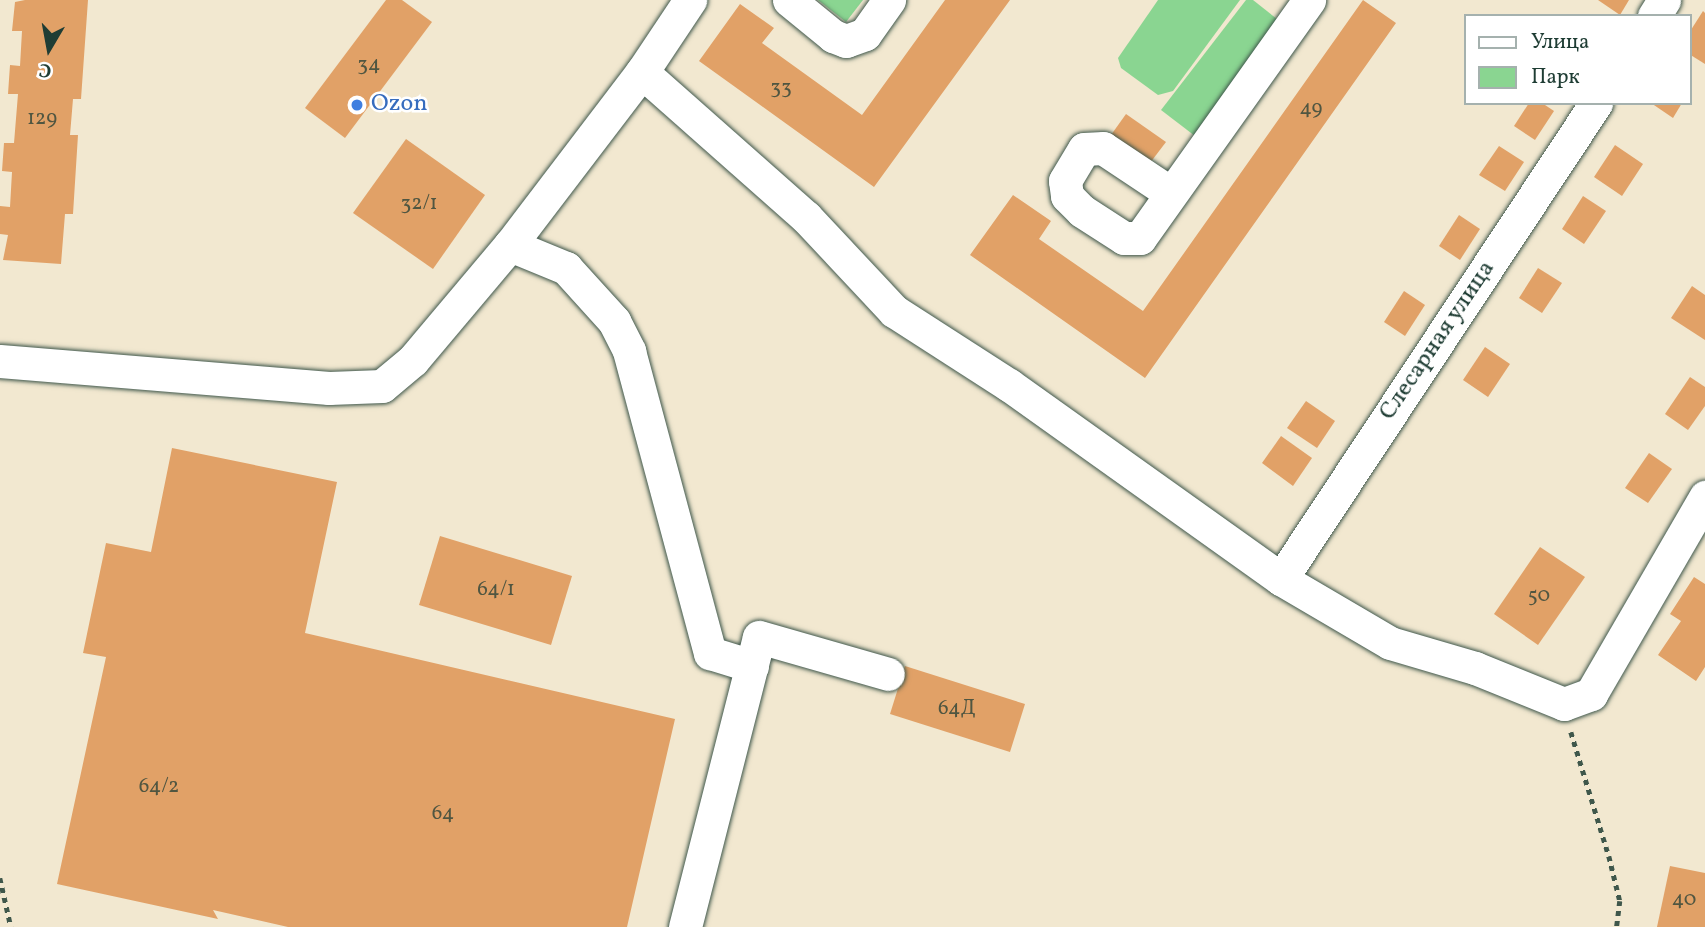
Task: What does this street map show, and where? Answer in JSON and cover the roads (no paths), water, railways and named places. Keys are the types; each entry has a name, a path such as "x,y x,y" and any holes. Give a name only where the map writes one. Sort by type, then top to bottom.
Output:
{"street":[{"path":"0,361 264,380 329,388 382,386 413,360 510,244 642,72 690,0"},
{"path":"789,0 833,36 846,41 865,34 889,0"},
{"path":"1169,192 1310,0"},
{"path":"642,72 806,217 894,311 1009,385 1281,579 1390,643 1475,668 1565,711 1591,694 1705,497"},
{"name":"Слесарная улица","path":"1281,579 1595,105"},
{"path":"510,244 566,268 614,321 629,351 710,653 752,666"},
{"path":"685,927 760,637 888,674"}],"place":[{"name":"Ozon","path":"357,105"}]}
